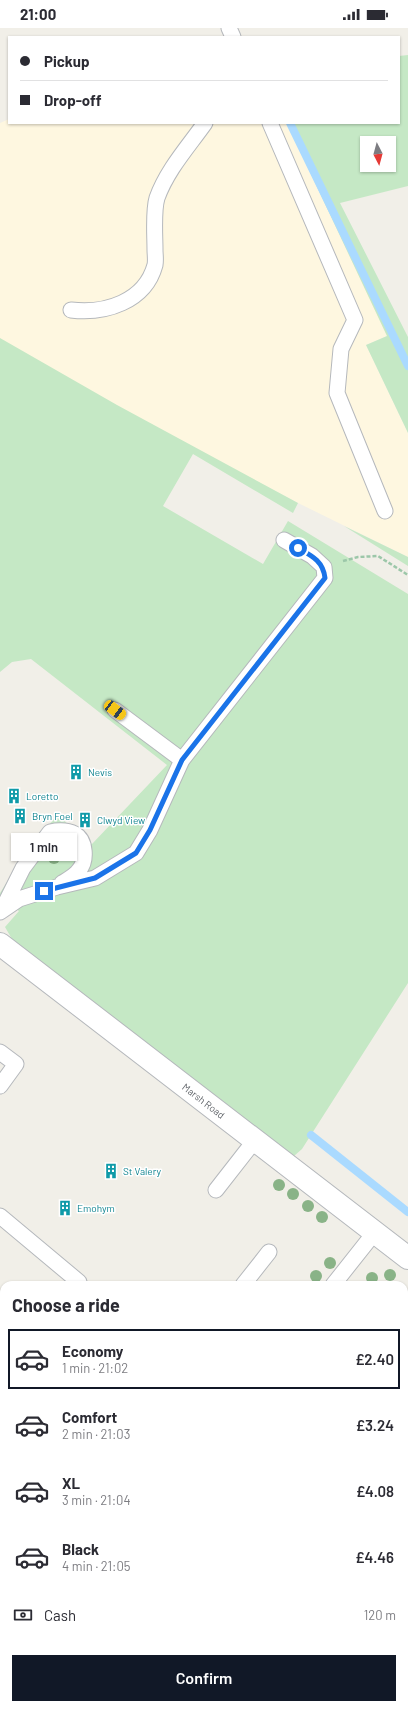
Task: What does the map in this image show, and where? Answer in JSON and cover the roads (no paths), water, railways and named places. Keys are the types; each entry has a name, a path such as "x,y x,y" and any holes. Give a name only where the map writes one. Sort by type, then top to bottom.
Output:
{"street":[{"name":"Marsh Road","path":"0,944 408,1258"}],"lane":[{"path":"71,310 81,312 108,309 131,300 145,285 155,264 157,199 166,177 204,124"},
{"path":"270,124 355,320 341,349 337,394 385,511"},
{"path":"1,911 19,899 57,887 95,878 136,853 150,830 182,760 325,578 324,567 312,556 284,540"},
{"path":"115,710 182,760"},
{"path":"1,911 23,868 50,832 60,830 76,835 82,843 85,857 79,870 57,887"},
{"path":"0,1052 16,1064 0,1086"},
{"path":"216,1190 255,1140"},
{"path":"0,1216 78,1281"},
{"path":"336,1281 375,1232"},
{"path":"246,1281 269,1252"}],"waterway":[{"path":"290,124 408,366"},
{"path":"311,1135 408,1212"}],"place":[{"name":"Nevis","path":"76,772"},
{"name":"Loretto","path":"14,796"},
{"name":"Bryn Foel","path":"20,816"},
{"name":"Clwyd View","path":"85,820"},
{"name":"St Valery","path":"111,1171"},
{"name":"Emohym","path":"65,1208"}]}
